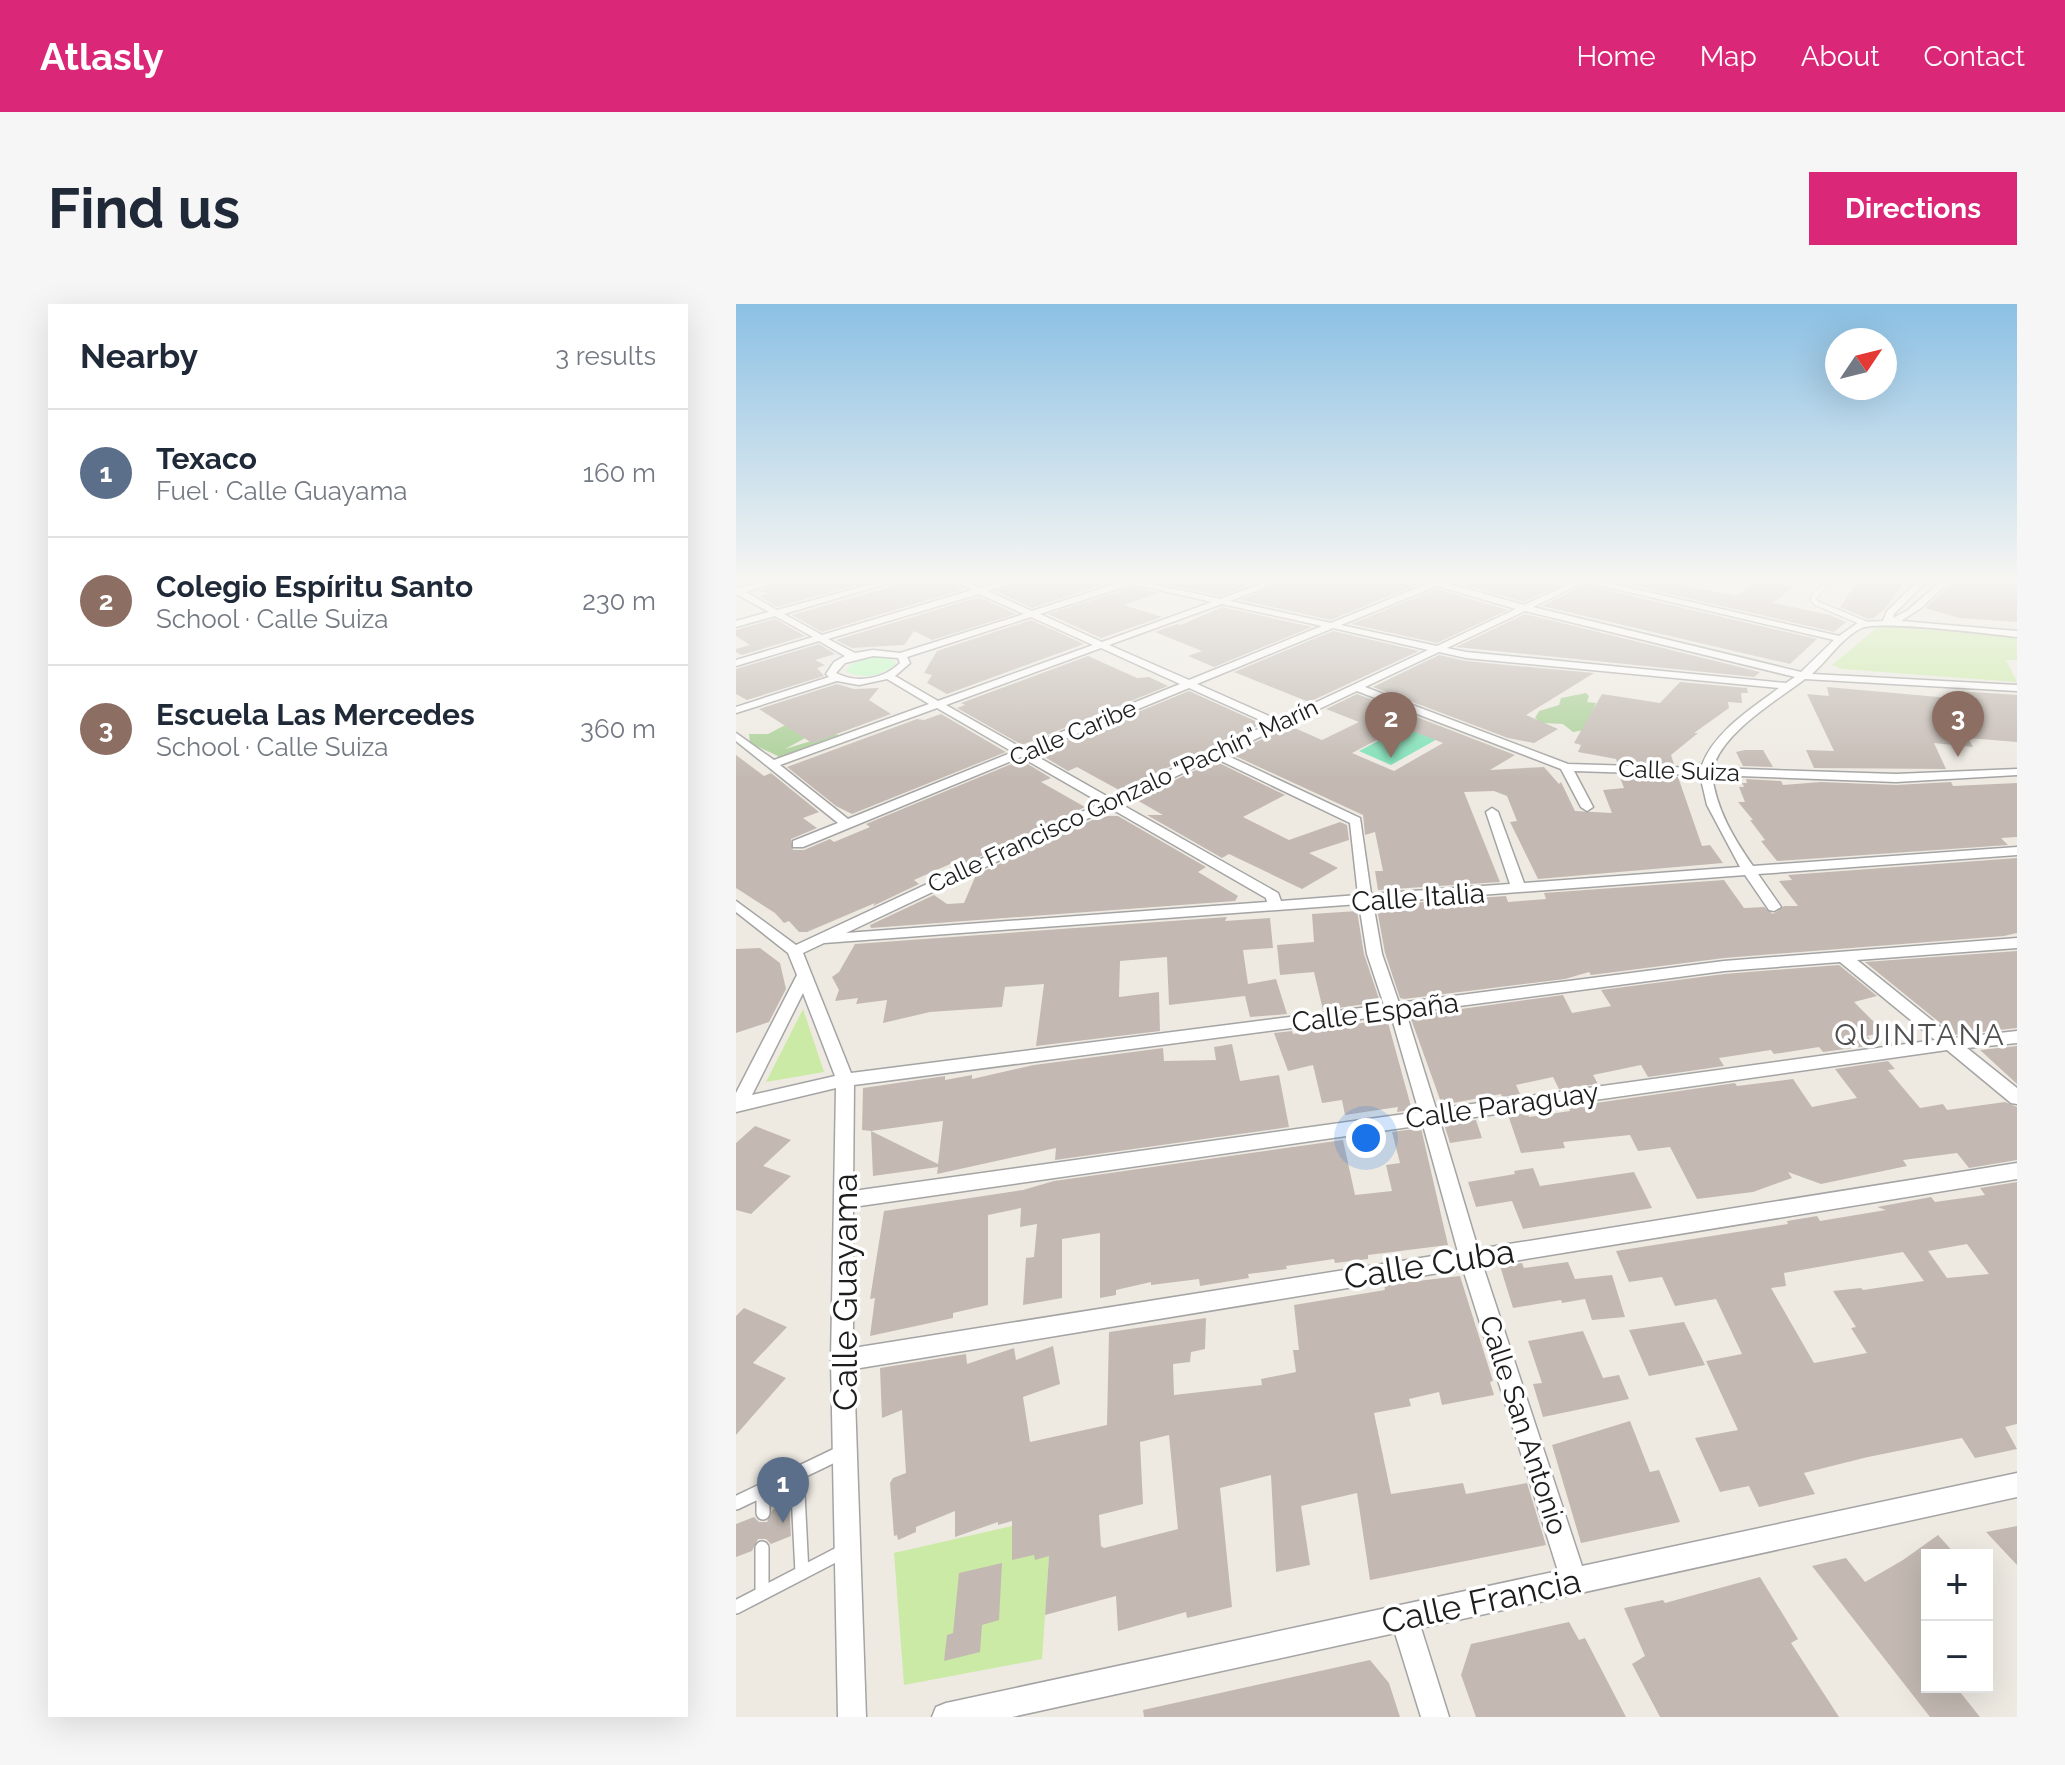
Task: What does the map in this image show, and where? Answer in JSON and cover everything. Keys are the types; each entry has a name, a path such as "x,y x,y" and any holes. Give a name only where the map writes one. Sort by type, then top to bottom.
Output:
{"street":[{"path":"736,663 791,647"},
{"path":"837,647 854,657"},
{"path":"835,678 831,674 834,666 854,657 884,653 901,656 929,647"},
{"path":"771,765 1097,647"},
{"path":"1106,647 1276,723"},
{"name":"Calle Caribe","path":"798,844 1279,647"},
{"path":"1423,647 1487,658 1785,686"},
{"name":"Calle Francisco Gonzalo \"Pachín\" Marín","path":"795,951 1442,647"},
{"path":"1684,647 1804,676 2017,688"},
{"path":"1774,907 1749,872 1715,811 1706,771 1722,741 1785,686 1804,676 1834,647"},
{"path":"736,710 835,678 865,681 888,676 902,668 905,660 901,656"},
{"path":"888,676 1273,896 1275,907"},
{"name":"Calle Suiza","path":"1356,687 1566,767 1896,778 2017,772"},
{"path":"736,736 847,824"},
{"name":"Calle San Antonio","path":"1213,753 1356,821 1365,901 1382,981 1392,1010 1400,1016 1470,1257 1574,1581"},
{"path":"1566,767 1587,807"},
{"path":"1492,812 1519,889"},
{"name":"Calle Italia","path":"820,939 2017,851"},
{"path":"736,905 795,951"},
{"name":"Calle España","path":"737,1104 845,1080 1724,966 2017,943"},
{"name":"Calle Guayama","path":"795,951 845,1080 842,1360 852,1717"},
{"path":"1844,957 2017,1098"},
{"path":"737,1104 804,976"},
{"name":"Calle Paraguay","path":"846,1200 1428,1115 1949,1043 2017,1037"},
{"name":"Calle Cuba","path":"842,1360 2017,1171"},
{"name":"Calle Francia","path":"946,1717 2017,1485"},
{"path":"1404,1618 1435,1717"}],"lane":[{"path":"736,1503 845,1451"},
{"path":"797,1474 802,1573"},
{"path":"763,1489 763,1513"},
{"path":"762,1548 762,1593"},
{"path":"736,1607 848,1549"}],"green space":[{"path":"1854,647 2017,647 2017,660 2006,660 2017,682 1842,669 1832,665"},
{"path":"888,657 896,664 879,674 865,676 846,671 859,660"},
{"path":"1586,693 1589,696 1587,702 1596,703 1585,730 1573,732 1563,724 1541,723 1535,718 1539,711 1559,705 1561,698"},
{"path":"1416,721 1448,733 1391,765 1359,751"},
{"path":"789,723 809,736 785,749 834,734 844,736 776,761 778,756 750,743 749,734 768,734"},
{"path":"803,1009 824,1072 766,1082"},
{"path":"1012,1526 1034,1555 1049,1556 1042,1659 904,1685 894,1553"}],"building":[{"path":"743,647 769,647 742,655 736,649"},
{"path":"809,647 824,647 835,654 815,660 825,665 817,668 824,676 747,700 736,694 736,669"},
{"path":"949,647 1076,647 947,694 927,683 932,675 924,673 937,651"},
{"path":"1192,647 1263,647 1214,667 1188,656 1202,651"},
{"path":"1295,647 1402,647 1419,651 1309,702 1234,672"},
{"path":"1456,647 1658,647 1760,672 1754,677"},
{"path":"1717,647 1808,647 1790,664"},
{"path":"1439,655 1466,661 1594,673 1526,715 1558,729 1534,743 1508,738 1373,687"},
{"path":"1088,656 1137,678 1149,677 1168,686 1022,745 957,708 965,705 961,703"},
{"path":"1680,682 1747,688 1748,693 1741,693 1742,703 1728,702 1729,708 1694,733 1698,733 1671,755 1674,764 1617,762 1616,759 1578,752 1581,745 1574,743 1602,694 1660,703"},
{"path":"837,684 854,689 879,688 869,700 891,714 812,743 759,709"},
{"path":"1827,687 1961,699 1957,691 2017,695 2017,742 1968,738 1973,747 1934,743 1946,769 1814,768 1806,750 1834,751 1807,694 1829,696"},
{"path":"1189,691 1262,724 1119,790 1077,767 1068,771 1038,753"},
{"path":"1357,694 1515,755 1490,770 1544,767 1559,784 1561,782 1575,811 1612,813 1603,790 1624,788 1619,775 1678,777 1702,846 1710,845 1723,863 1538,879 1510,822 1517,821 1507,796 1494,791 1464,792 1500,882 1378,890 1375,871 1383,871 1375,832 1365,835 1363,815 1231,754 1290,726 1322,740 1359,722 1326,709","holes":["1402,727 1443,743 1394,771 1352,753"]},
{"path":"941,714 1006,752 852,814 836,806 787,767 917,719 924,720"},
{"path":"1763,750 1773,767 1743,766 1736,752"},
{"path":"736,755 764,776 771,773 819,812 803,818 817,828 791,839 793,850 804,850 830,839 834,842 870,827 866,824 1021,760 1051,778 1041,782 1085,807 962,865 957,861 914,880 919,884 873,906 875,903 807,932 799,932 789,921 784,923 775,913 736,888"},
{"path":"1215,761 1285,795 1243,817 1289,840 1340,822 1347,825 1349,840 1309,853 1338,868 1302,889 1229,854 1222,858 1147,815 1163,815 1135,799"},
{"path":"1746,779 1781,781 1783,785 1821,782 1896,785 1951,782 1953,786 2017,783 2017,837 2001,838 2008,845 1777,861 1761,841 1765,840 1750,820 1753,820 1738,802 1745,802 1739,787 1744,787 1742,783 1747,783"},
{"path":"1101,816 1118,816 1206,867 1198,872 1238,896 1235,901 871,928 870,925 934,895 947,904 964,903 976,875"},
{"path":"2017,858 2017,933 2004,936 1724,958 1591,975 1589,972 1565,979 1404,999 1400,998 1385,953 1377,909 1381,909 1381,905 1506,896 1508,902 1546,899 1544,893 1724,880 1744,908 1764,907 1773,914 1784,906 1798,906 1779,881 1792,880 1788,875"},
{"path":"1357,911 1364,954 1380,1002 1323,1010 1314,972 1280,975 1277,945 1314,942 1312,914"},
{"path":"1227,917 1225,921 1270,918 1273,948 1243,950 1248,984 1276,979 1287,1014 1250,1017 1245,996 1169,1005 1167,957 1120,961 1119,997 1159,992 1160,1031 1036,1046 1044,984 1005,987 1002,1007 930,1012 883,1023 887,1000 856,1004 858,998 835,1001 839,990 832,977 839,972 855,944"},
{"path":"760,948 780,963 786,989 769,1022 736,1033 736,949"},
{"path":"2017,951 2017,1028 1955,1035 1865,962"},
{"path":"1839,965 1877,996 1854,1002 1884,1032 1867,1036 1875,1045 1823,1052 1819,1047 1774,1054 1771,1050 1719,1058 1724,1066 1648,1077 1641,1065 1593,1075 1598,1084 1559,1089 1553,1077 1516,1085 1520,1094 1502,1097 1501,1094 1442,1105 1410,1016 1563,995 1572,1013 1611,1006 1601,990 1724,974"},
{"path":"1387,1019 1412,1110 1397,1112 1398,1107 1345,1115 1342,1100 1322,1103 1313,1065 1288,1071 1274,1033 1292,1031 1293,1034"},
{"path":"1232,1044 1240,1081 1279,1075 1289,1127 1055,1160 1056,1148 937,1174 938,1167 873,1176 871,1131 862,1130 863,1088 945,1076 945,1080 972,1075 972,1079 1034,1065 1163,1048 1164,1061 1216,1060 1214,1047","holes":["943,1121 938,1164 871,1131"]},
{"path":"2017,1046 2017,1084 1980,1050"},
{"path":"1888,1061 1895,1069 1888,1070 1920,1108 1943,1104 1947,1110 2005,1102 2017,1107 2017,1160 1969,1168 1957,1153 1903,1160 1907,1166 1821,1184 1788,1172 1792,1178 1753,1192 1697,1199 1670,1147 1638,1151 1630,1135 1563,1142 1565,1148 1521,1153 1508,1115 1528,1113 1529,1117 1570,1111 1568,1107 1735,1083 1737,1086 1793,1079 1812,1107 1857,1098 1835,1069"},
{"path":"1476,1120 1482,1138 1450,1143 1444,1124"},
{"path":"755,1126 791,1140 763,1166 791,1176 751,1214 736,1210 736,1143"},
{"path":"1421,1128 1448,1245 1368,1255 1368,1259 1335,1263 1334,1259 1286,1266 1287,1269 1248,1274 1249,1278 1200,1286 1199,1279 1151,1285 1151,1282 1116,1290 1116,1295 1100,1298 1100,1233 1062,1239 1062,1298 1023,1305 1026,1258 1034,1257 1037,1224 1020,1227 1021,1208 988,1215 988,1305 953,1313 953,1318 870,1336 875,1298 870,1299 884,1211 1023,1190 1054,1181 1343,1140 1355,1195 1392,1191 1386,1165 1400,1163 1392,1132"},
{"path":"1533,1168 1540,1186 1634,1172 1652,1208 1523,1229 1512,1201 1476,1207 1468,1182"},
{"path":"2017,1182 2017,1424 2005,1427 2017,1449 1975,1458 1962,1438 1868,1457 1804,1473 1815,1494 1759,1507 1749,1486 1720,1492 1695,1438 1738,1430 1706,1361 1742,1354 1716,1299 1675,1306 1662,1277 1629,1282 1616,1251 1788,1224 1787,1221 1817,1216 1820,1221 1886,1210 1877,1207 1931,1197 1935,1202 1985,1195 1980,1188","holes":["1967,1244 1989,1274 1947,1278 1928,1251","1903,1252 1924,1281 1833,1291 1856,1327 1851,1328 1867,1353 1814,1363 1771,1288 1786,1286 1784,1273"]},
{"path":"1568,1262 1575,1279 1612,1275 1625,1317 1592,1320 1585,1299 1513,1308 1500,1266 1522,1263 1524,1268"},
{"path":"1460,1276 1493,1381 1490,1382 1494,1395 1442,1405 1439,1392 1409,1399 1411,1406 1374,1413 1391,1494 1463,1483 1466,1494 1527,1483 1546,1545 1370,1580 1357,1493 1301,1506 1310,1565 1276,1572 1271,1475 1220,1488 1232,1607 1187,1618 1186,1612 1118,1631 1116,1596 1045,1615 1049,1556 1035,1560 1034,1555 1012,1560 1012,1521 998,1525 998,1522 955,1537 955,1511 916,1527 916,1532 898,1540 897,1535 894,1536 890,1483 893,1478 906,1473 902,1410 882,1418 880,1368 966,1354 967,1364 1014,1348 1016,1360 1053,1346 1060,1384 1023,1397 1030,1442 1107,1425 1109,1332 1206,1318 1205,1349 1191,1352 1190,1362 1173,1364 1174,1395 1262,1385 1261,1379 1296,1372 1293,1350 1299,1350 1294,1305 1385,1290 1384,1285","holes":["1169,1435 1178,1529 1104,1548 1101,1546 1099,1515 1143,1504 1140,1442"]},
{"path":"744,1308 787,1327 753,1363 786,1378 736,1435 736,1316"},
{"path":"1684,1322 1705,1365 1649,1376 1629,1330"},
{"path":"1583,1331 1603,1378 1619,1375 1629,1399 1543,1417 1533,1384 1542,1383 1528,1341"},
{"path":"1630,1421 1650,1472 1659,1470 1680,1522 1581,1543 1552,1445"},
{"path":"789,1503 791,1536 771,1544 766,1539 758,1539 752,1551 736,1557 736,1524 754,1517 759,1522 767,1522 772,1510"},
{"path":"2017,1526 2017,1565 1986,1532"},
{"path":"1938,1535 1951,1549 1921,1549 1921,1693 1961,1693 1980,1717 1930,1717 1812,1566 1846,1558 1865,1582"},
{"path":"1002,1563 999,1620 982,1625 980,1652 944,1661 947,1635 953,1633 959,1573"},
{"path":"1760,1577 1798,1639 1791,1643 1839,1717 1660,1717 1632,1664 1645,1656 1624,1608 1663,1600 1665,1603"},
{"path":"1569,1622 1579,1640 1585,1638 1626,1717 1476,1717 1461,1675 1471,1644"},
{"path":"1370,1660 1389,1683 1400,1717 1144,1717 1143,1710"}],"place":[{"name":"Escuela Las Mercedes","path":"1958,757"},
{"name":"Colegio Espíritu Santo","path":"1391,758"},
{"name":"Texaco","path":"783,1523"}],"district":[{"name":"QUINTANA","path":"1920,1035"}]}
